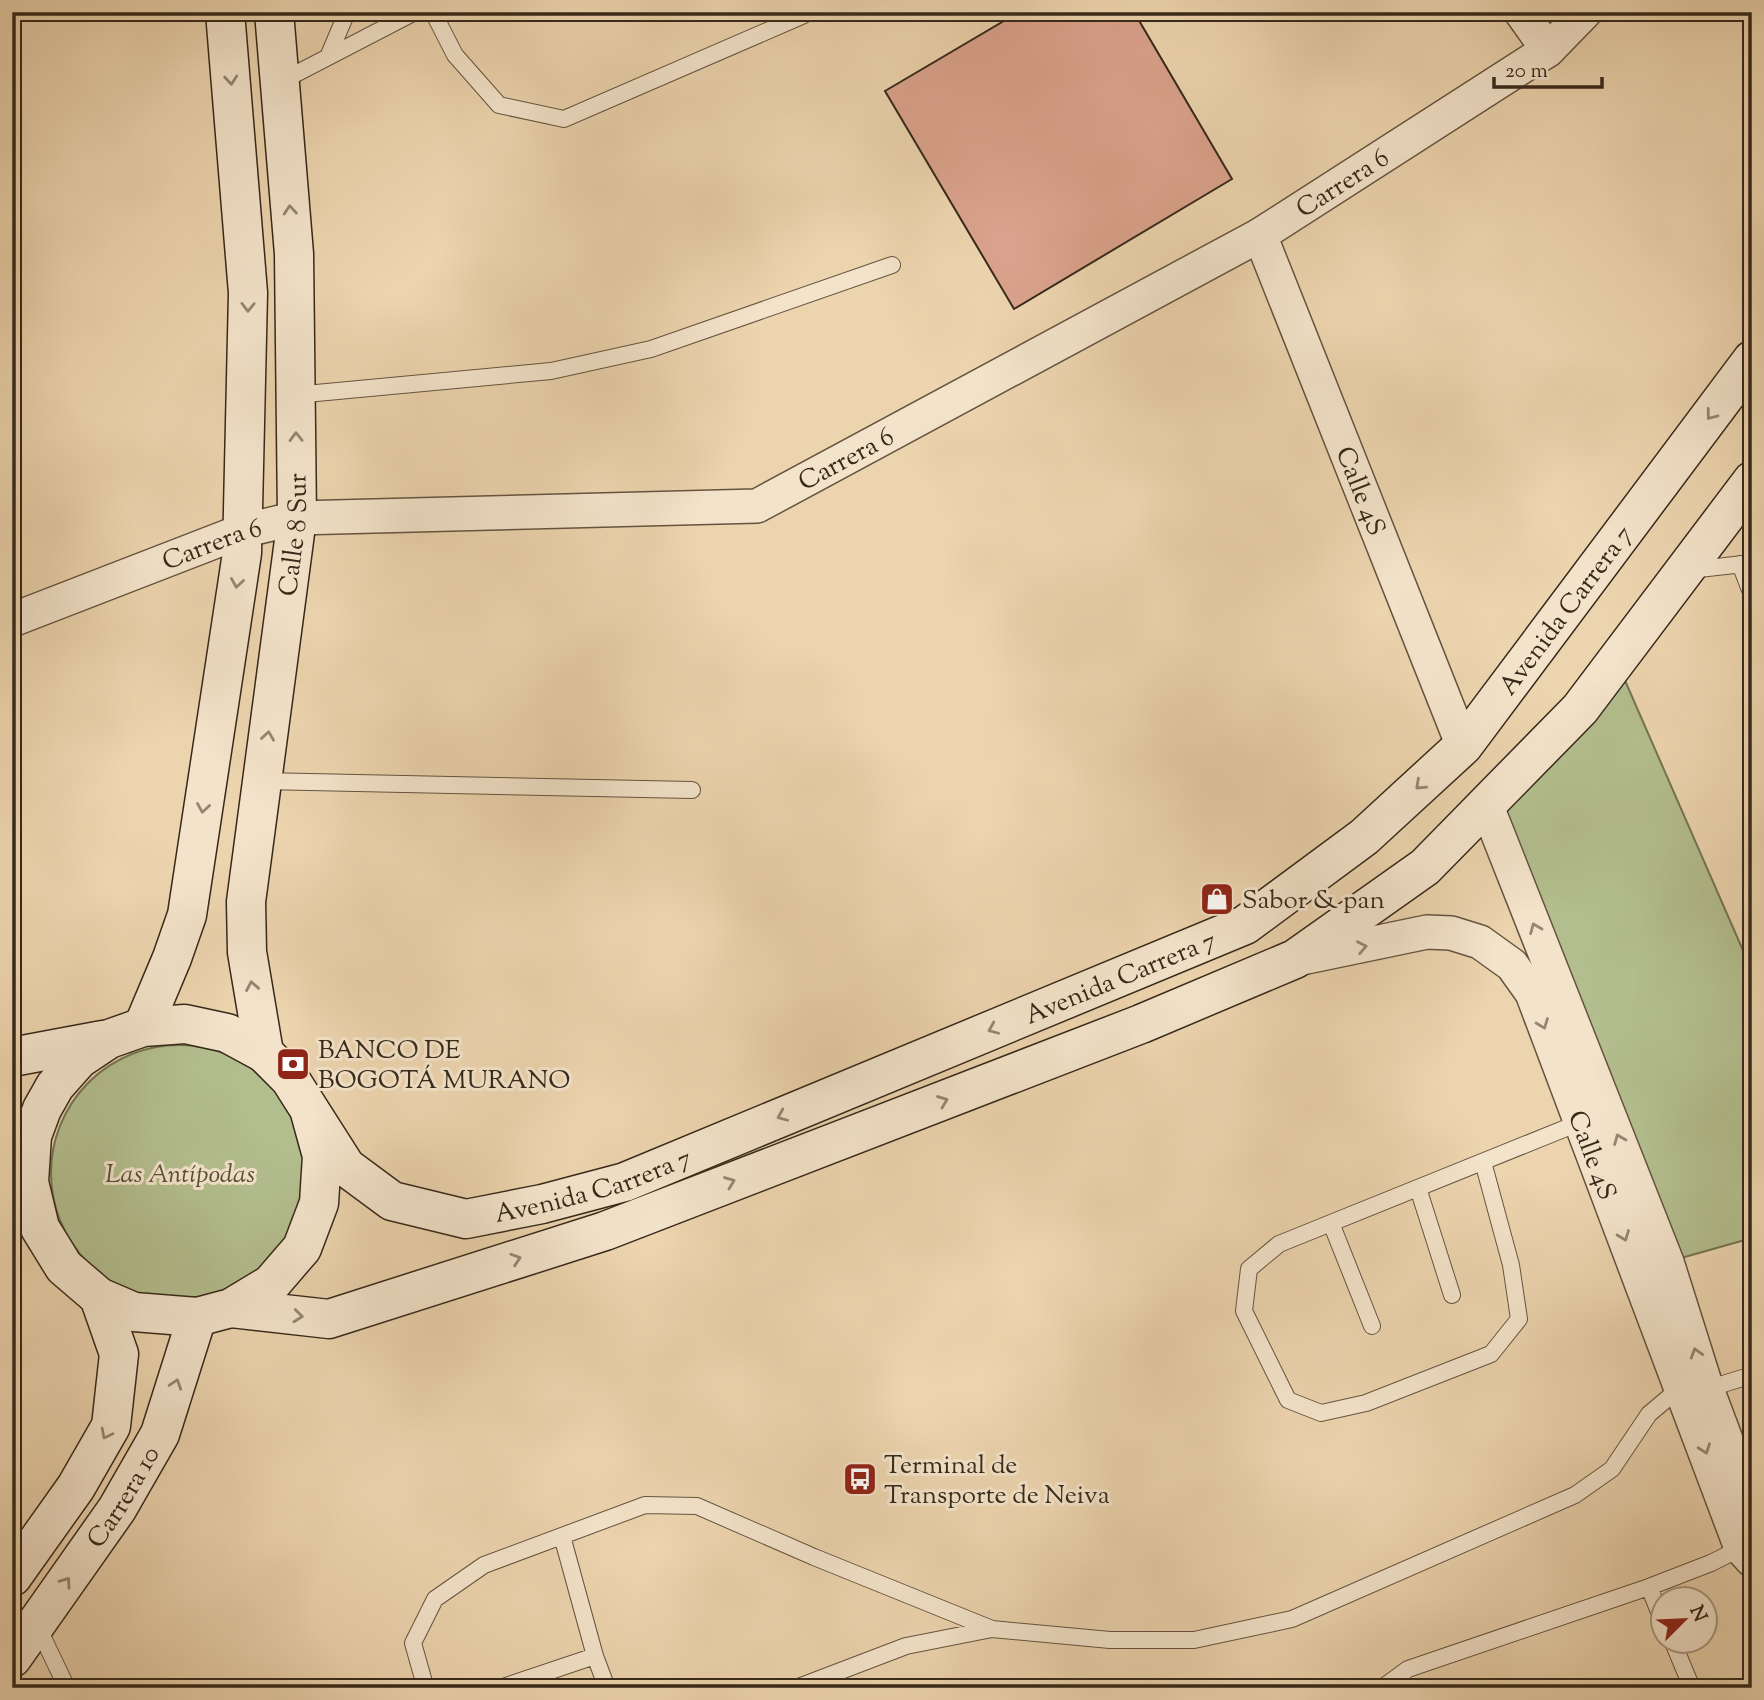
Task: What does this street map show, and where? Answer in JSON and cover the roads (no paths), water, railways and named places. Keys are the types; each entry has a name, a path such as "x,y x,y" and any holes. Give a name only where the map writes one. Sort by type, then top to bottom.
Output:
{"main road":[{"name":"Calle 8 Sur","path":"126,1033 172,958 187,915 242,553 248,293 225,12"},
{"name":"Calle 8 Sur","path":"264,1053 247,952 246,902 297,518 294,254 274,12"},
{"name":"Avenida Carrera 7","path":"126,1033 185,1024 227,1033 264,1053 290,1079 346,1167 392,1201 466,1219 542,1204 625,1182 1245,925 1364,836 1463,746 1752,360"},
{"name":"Avenida Carrera 7","path":"99,1297 134,1312 214,1313 329,1320 605,1231 1141,1024 1295,959 1424,867 1580,709 1752,481"},
{"path":"12,1056 126,1033"},
{"path":"99,1297 64,1267 40,1228 29,1182 22,1130 42,1110 55,1086 79,1059 126,1033"},
{"path":"214,1313 271,1284 302,1248 319,1203 322,1156 309,1109"},
{"name":"Carrera 10","path":"12,1577 76,1487 111,1426 119,1353 99,1297"},
{"name":"Carrera 10","path":"12,1658 117,1510 160,1434 214,1313"}],"street":[{"path":"1521,12 1548,50"},
{"name":"Carrera 6","path":"12,620 242,531 297,518 757,506 1261,235 1548,50 1585,12"},
{"name":"Calle 4S","path":"1261,235 1463,746"},
{"name":"Calle 4S","path":"1486,804 1667,1262 1695,1390 1746,1554"},
{"name":"Calle 4S","path":"1295,959 1427,932 1451,933 1480,942 1512,965 1532,993 1581,1122 1695,1390 1752,1509"}],"lane":[{"path":"328,57 347,12"},
{"path":"280,82 415,12"},
{"path":"433,12 455,55 499,105 564,119 804,15"},
{"path":"295,395 551,371 651,349 892,265"},
{"path":"1684,570 1746,564 1752,595"},
{"path":"262,781 692,790"},
{"path":"1483,1161 1511,1265 1519,1319 1491,1354 1366,1403 1321,1413 1288,1399 1244,1311 1249,1269 1279,1244 1483,1161 1581,1122"},
{"path":"1418,1188 1452,1295"},
{"path":"1331,1223 1372,1326"},
{"path":"796,1688 906,1646 992,1629 1110,1640 1194,1640 1292,1619 1575,1495 1612,1469 1649,1413 1668,1398 1752,1375"},
{"path":"430,1688 424,1682 414,1643 435,1599 484,1565 645,1505 697,1506 992,1629"},
{"path":"562,1535 595,1656 607,1688"},
{"path":"1657,1584 1711,1563 1746,1554"},
{"path":"1381,1688 1408,1669 1648,1587"},
{"path":"37,1625 67,1688"},
{"path":"1678,1654 1692,1688"},
{"path":"500,1688 595,1656"}],"place":[{"name":"Sabor & pan","path":"1217,899"},
{"name":"BANCO DE BOGOTÁ MURANO","path":"293,1064"},
{"name":"Terminal de Transporte de Neiva","path":"860,1479"}],"park label":[{"name":"Las Antípodas","path":"180,1173"}]}
